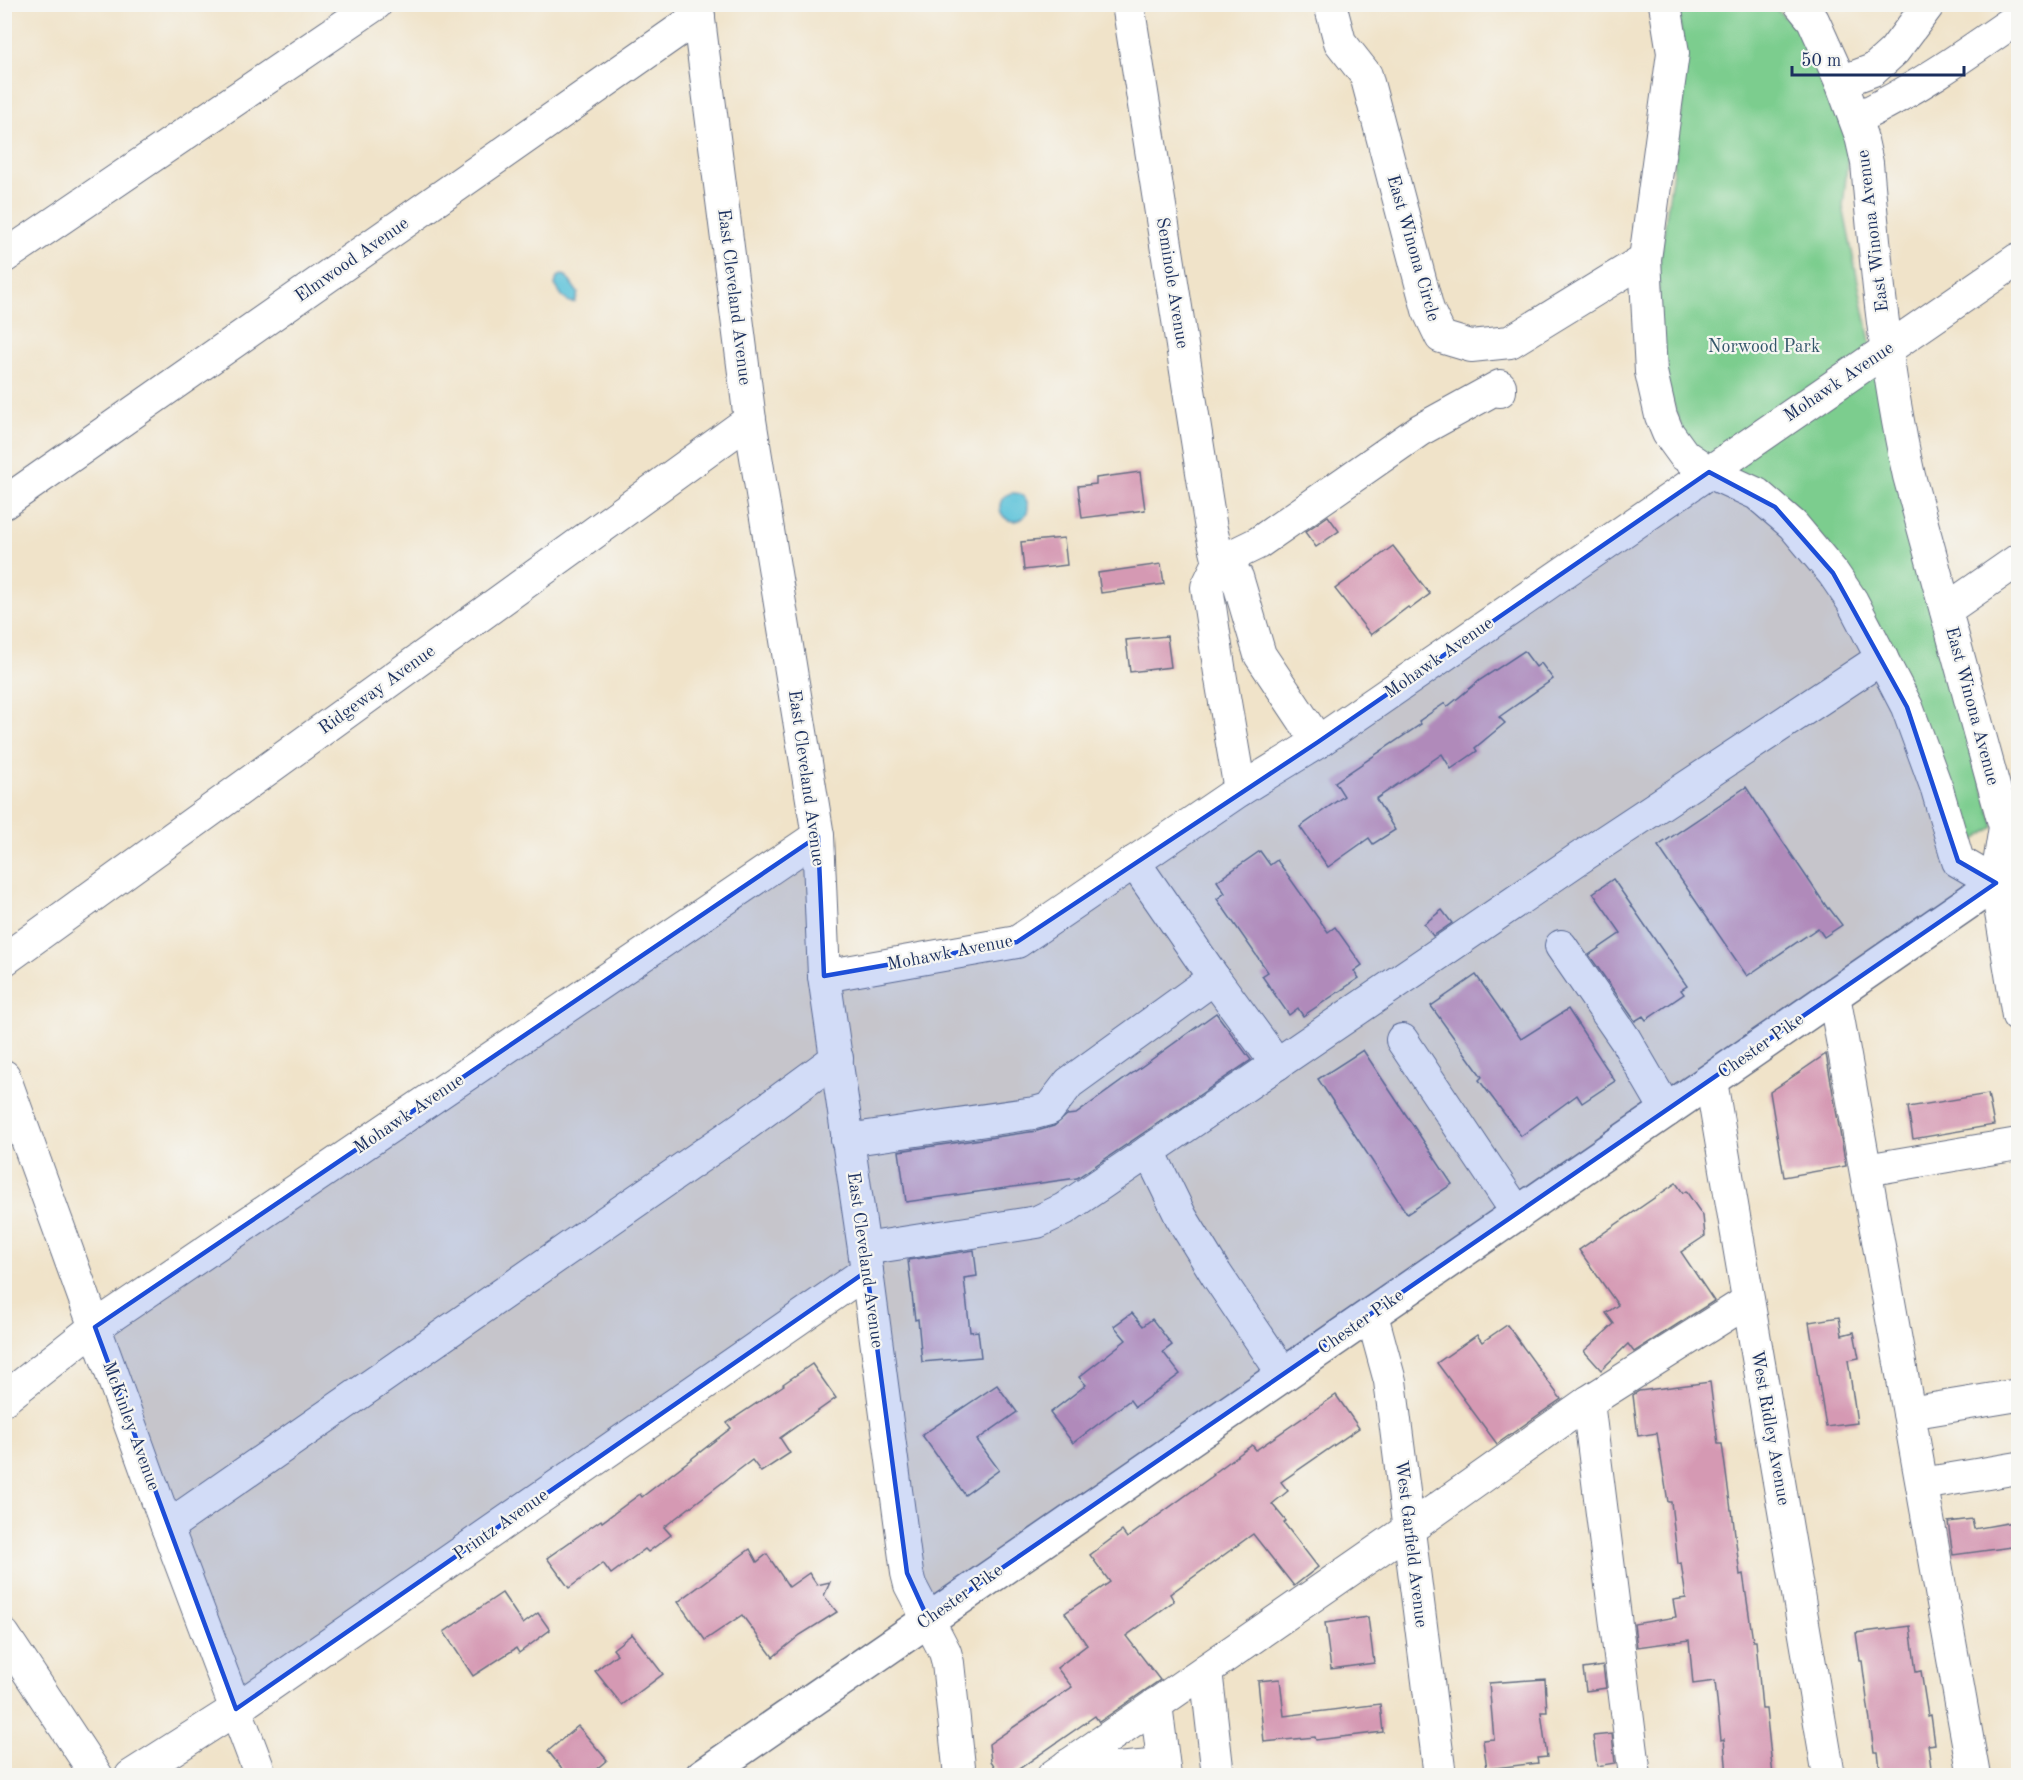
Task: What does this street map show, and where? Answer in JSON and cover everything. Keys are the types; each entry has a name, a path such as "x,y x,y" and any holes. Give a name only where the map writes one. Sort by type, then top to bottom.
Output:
{"main road":[{"name":"Chester Pike","path":"702,1776 1667,1112 2007,875"}],"street":[{"path":"4,257 376,4"},
{"name":"Seminole Avenue","path":"1128,4 1211,529 1219,562 1237,577 1260,655 1318,742"},
{"name":"East Winona Circle","path":"1330,4 1340,42 1365,75 1428,310 1442,337 1471,346 1510,342 1645,259"},
{"path":"1665,4 1673,53 1645,259 1651,372 1661,416 1678,450 1709,471 1757,494 1793,525 1819,555 1846,592 1906,707 1923,747 1958,861 2007,875"},
{"path":"1841,82 1873,70 1893,51 1929,4"},
{"name":"East Cleveland Avenue","path":"698,10 750,420 818,836 824,976 866,1260 907,1573 910,1586 945,1652 948,1663 960,1776"},
{"name":"Elmwood Avenue","path":"4,503 698,10"},
{"name":"East Winona Avenue","path":"1809,10 1841,82 1855,119 1867,163 1887,349 1899,429 1909,476 2004,826 2019,1016"},
{"path":"1855,119 1890,103 1925,82 2019,18"},
{"name":"Mohawk Avenue","path":"824,976 1017,942 1240,790 1318,742 2019,259"},
{"path":"1240,790 1208,587 1219,562 1258,543 1420,429 1500,386 1500,391"},
{"name":"Ridgeway Avenue","path":"4,960 750,420"},
{"path":"1946,610 2019,560"},
{"path":"866,1260 1037,1222 1064,1209 1568,866 1882,658"},
{"name":"Mohawk Avenue","path":"4,1399 95,1327 818,836"},
{"path":"1134,862 1277,1064"},
{"path":"1561,946 1625,1039 1667,1112"},
{"path":"847,1140 1049,1109 1069,1083 1214,978"},
{"path":"1834,995 1974,1776"},
{"path":"1402,1040 1518,1214"},
{"path":"168,1527 740,1129 837,1058"},
{"name":"McKinley Avenue","path":"4,1076 261,1776"},
{"name":"West Ridley Avenue","path":"1711,1081 1829,1776"},
{"path":"1866,1170 2019,1144"},
{"path":"1149,1151 1181,1217 1216,1274 1284,1375"},
{"name":"Printz Avenue","path":"131,1776 236,1709 866,1260"},
{"path":"1060,1770 1409,1529 1588,1402 1748,1301"},
{"name":"West Garfield Avenue","path":"1372,1315 1390,1381 1440,1776"},
{"path":"1909,1413 2019,1395"},
{"path":"1588,1402 1635,1776"},
{"path":"1922,1484 2019,1468"},
{"path":"4,1635 97,1776"},
{"path":"1206,1670 1218,1776"},
{"path":"1060,1770 1164,1770 1156,1704"}],"highlighted area":[{"path":"1709,472 1775,507 1833,573 1907,707 1958,861 1996,883 928,1619 907,1573 867,1271 236,1709 95,1327 818,836 824,976 1017,942 1318,742"}],"green space":[{"name":"Norwood Park","path":"1671,5 1771,5 1829,55 1852,113 1843,207 1888,431 1994,827 1966,846 1877,623 1713,460 1685,438 1660,365 1658,272 1684,96 1680,24"}],"water":[{"path":"566,276 578,293 575,302 568,302 555,285 557,277"},
{"path":"1014,493 1024,497 1028,507 1024,517 1014,521 1004,517 1000,507 1004,497"}],"building":[{"path":"1140,472 1145,510 1082,518 1078,486 1096,484 1096,478"},
{"path":"1328,516 1339,531 1316,547 1305,532"},
{"path":"1064,538 1067,565 1024,570 1021,542"},
{"path":"1393,546 1430,594 1410,609 1408,607 1371,635 1335,589"},
{"path":"1161,564 1164,584 1101,593 1098,573"},
{"path":"1167,636 1171,667 1130,672 1126,640"},
{"path":"1524,651 1536,667 1541,663 1553,679 1499,717 1505,723 1475,748 1477,751 1451,769 1442,754 1376,799 1395,830 1373,844 1369,838 1328,867 1300,827 1344,796 1335,782 1421,724 1419,721 1445,703 1447,707 1480,680"},
{"path":"1746,787 1828,909 1842,925 1824,937 1818,928 1747,976 1658,846"},
{"path":"1260,851 1270,865 1277,860 1328,932 1335,927 1362,965 1354,971 1359,978 1303,1016 1298,1008 1289,1015 1262,976 1268,972 1217,899 1225,893 1217,881"},
{"path":"1613,879 1687,986 1681,990 1684,994 1646,1020 1643,1016 1635,1021 1589,955 1621,933 1593,893"},
{"path":"1442,910 1452,923 1433,936 1424,924"},
{"path":"1476,975 1521,1039 1568,1009 1615,1081 1582,1103 1577,1095 1521,1136 1479,1080 1482,1077 1431,1006"},
{"path":"1216,1013 1251,1060 1077,1178 906,1202 899,1151 1037,1131 1054,1126 1067,1115 1076,1114"},
{"path":"1363,1050 1452,1184 1407,1214 1318,1079"},
{"path":"1826,1054 1846,1166 1784,1177 1770,1092"},
{"path":"1988,1094 1994,1125 1913,1139 1908,1107"},
{"path":"1676,1183 1683,1193 1686,1191 1703,1216 1705,1236 1681,1252 1714,1301 1634,1352 1628,1344 1601,1370 1584,1351 1614,1324 1606,1313 1618,1305 1579,1250"},
{"path":"974,1250 977,1276 964,1278 970,1332 978,1331 981,1357 922,1362 918,1319 915,1320 908,1260"},
{"path":"1132,1313 1143,1326 1152,1319 1172,1345 1163,1352 1180,1374 1135,1407 1130,1400 1073,1443 1050,1413 1086,1385 1079,1377 1126,1340 1114,1326"},
{"path":"1839,1317 1842,1335 1854,1332 1859,1358 1848,1360 1857,1423 1826,1427 1809,1322"},
{"path":"1507,1325 1561,1399 1497,1444 1437,1363 1477,1335 1482,1342"},
{"path":"812,1364 836,1398 780,1438 790,1453 761,1472 752,1460 664,1527 671,1535 648,1552 645,1549 611,1574 603,1563 569,1588 547,1558 640,1494 642,1497 731,1428 727,1423"},
{"path":"1710,1382 1718,1444 1722,1444 1740,1575 1743,1574 1753,1641 1756,1641 1762,1709 1766,1709 1773,1776 1727,1776 1715,1681 1693,1684 1689,1640 1637,1647 1634,1624 1676,1617 1673,1600 1686,1598 1681,1563 1678,1564 1671,1502 1668,1502 1657,1433 1638,1436 1633,1395 1639,1391"},
{"path":"997,1385 1017,1412 977,1440 999,1470 965,1495 922,1435"},
{"path":"1336,1395 1359,1428 1281,1482 1288,1491 1272,1504 1318,1567 1294,1586 1253,1534 1170,1594 1174,1601 1126,1636 1160,1680 1099,1722 1095,1716 1009,1776 1001,1776 991,1761 989,1744 1072,1687 1057,1668 1087,1645 1065,1613 1110,1582 1090,1555 1122,1531 1127,1538 1252,1445 1256,1450"},
{"path":"1972,1519 1974,1529 2019,1521 2019,1546 1953,1555 1948,1522"},
{"path":"750,1549 757,1562 767,1554 789,1587 809,1573 817,1585 830,1582 824,1596 837,1612 800,1635 773,1657 742,1615 705,1640 678,1602"},
{"path":"502,1593 523,1624 538,1613 550,1630 519,1653 516,1648 473,1676 444,1632"},
{"path":"1368,1617 1374,1663 1331,1669 1325,1623"},
{"path":"1910,1626 1916,1672 1921,1671 1928,1716 1931,1715 1935,1744 1928,1745 1932,1776 1881,1776 1878,1752 1874,1752 1856,1633"},
{"path":"632,1634 663,1674 622,1705 595,1671 617,1654 613,1649"},
{"path":"1603,1666 1606,1688 1586,1691 1583,1669"},
{"path":"1280,1679 1284,1716 1380,1704 1383,1732 1316,1740 1315,1737 1264,1742 1258,1681"},
{"path":"1545,1679 1547,1712 1541,1712 1547,1757 1537,1758 1538,1763 1487,1769 1483,1740 1494,1739 1489,1683"},
{"path":"578,1726 607,1760 588,1776 568,1776 548,1751"},
{"path":"1612,1734 1615,1763 1597,1766 1593,1736"}]}
